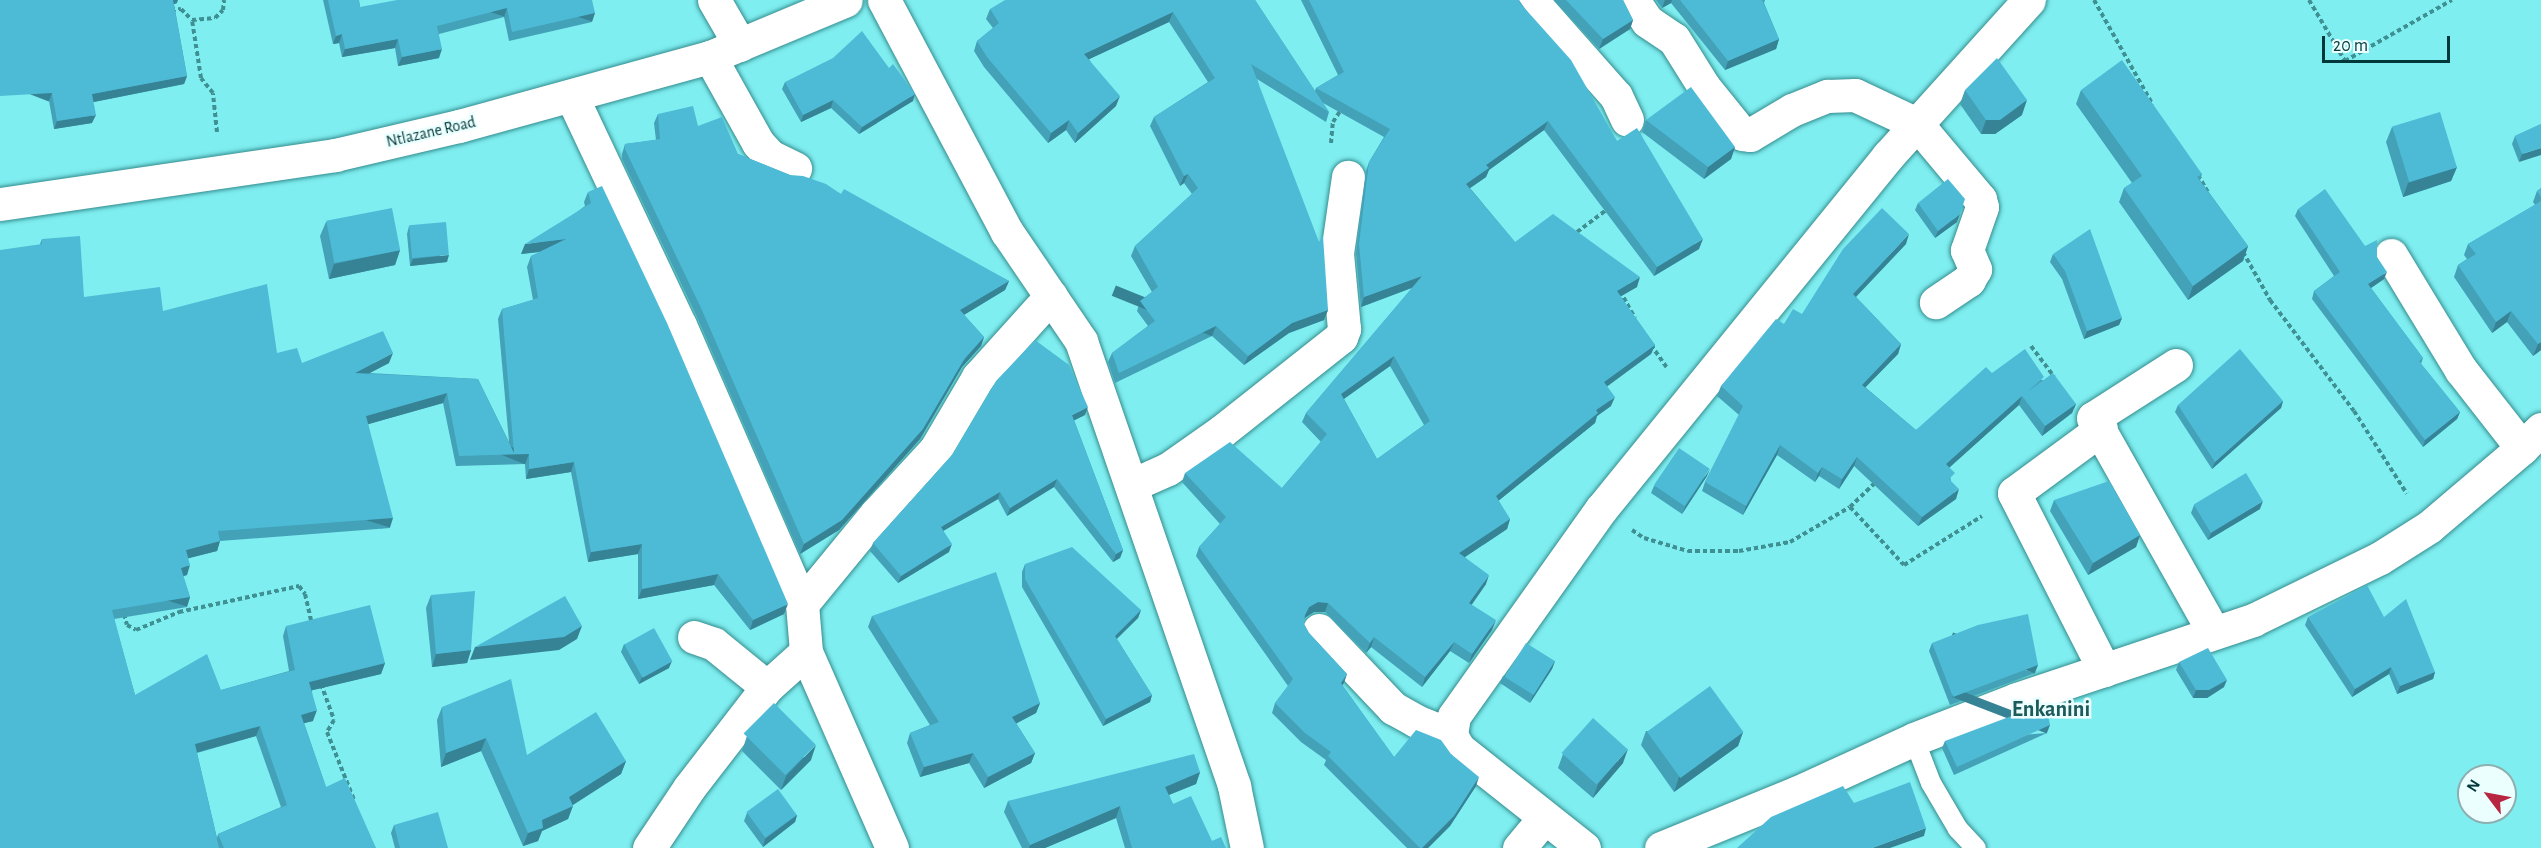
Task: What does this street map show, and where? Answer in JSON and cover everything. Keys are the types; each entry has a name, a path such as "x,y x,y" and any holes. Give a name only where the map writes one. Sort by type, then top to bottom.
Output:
{"street":[{"path":"714,0 740,45"},
{"name":"Ntlazane Road","path":"0,204 334,155 572,97 710,57 846,0"},
{"path":"884,0 1007,232 1081,341 1234,786 1247,848"},
{"path":"1531,0 1616,96 1628,120"},
{"path":"1633,0 1647,21 1674,39 1704,87 1742,134 1750,135 1792,110 1827,96 1855,95 1917,124 1980,199 1982,207 1967,250 1975,269 1969,280 1936,302"},
{"path":"1451,735 1454,716 1602,508 1888,156 2029,0"},
{"path":"710,57 758,143 770,156 795,168"},
{"path":"572,97 680,325 802,604 806,652 892,848"},
{"path":"1132,485 1168,469 1222,431 1341,337 1344,329 1337,253 1348,177"},
{"path":"1661,848 1796,793 1914,739 2104,670 2253,620 2380,558 2429,527 2532,438 2461,370 2391,255"},
{"path":"802,604 876,514 935,450 978,377 1051,296"},
{"path":"2104,670 2014,494 2097,424 2176,365"},
{"path":"2097,424 2213,632"},
{"path":"1319,630 1393,708 1416,721 1451,735 1459,749 1584,848"},
{"path":"694,637 714,644 767,687"},
{"path":"649,848 689,788 767,687 806,652"},
{"path":"1519,848 1544,818"}],"lane":[{"path":"1914,739 1931,783 1958,829 1976,848"}],"path":[{"path":"192,21 215,18 224,10 224,0"},
{"path":"2094,0 2157,112"},
{"path":"2309,0 2345,61 2452,0"},
{"path":"159,12 181,9 192,21 201,78 213,93 217,133"},
{"path":"1343,105 1333,122 1331,148 1348,177"},
{"path":"2192,166 2215,204"},
{"path":"1583,240 1577,231 1614,205"},
{"path":"2237,242 2270,300 2354,411 2429,527"},
{"path":"1613,282 1625,298 1638,324"},
{"path":"1648,342 1690,400"},
{"path":"2031,346 2065,391 2097,424"},
{"path":"1602,508 1644,538 1688,551 1739,551 1790,542 1850,507 1880,480"},
{"path":"1850,507 1904,566 1953,537 2014,494"},
{"path":"121,604 127,625 136,630 179,612 299,586 305,594 312,626"},
{"path":"318,674 334,720 327,732 357,806"}],"building":[{"path":"0,0 173,0 187,76 92,94 96,115 57,121 52,93 0,96"},
{"path":"328,0 359,0 360,7 397,0 592,0 595,13 512,32 507,8 437,26 442,49 402,57 398,39 345,49 342,34 336,36"},
{"path":"1005,0 1255,0 1329,112 1251,64 1319,242 1323,236 1328,310 1292,323 1248,356 1216,326 1119,373 1112,353 1155,321 1140,301 1158,287 1135,246 1198,188 1188,174 1184,176 1154,117 1215,78 1173,12 1084,54 1120,96 1078,133 1069,120 1051,133 987,57 977,41 999,23 990,9"},
{"path":"1309,0 1519,0 1571,60 1617,141 1637,128 1703,239 1657,267 1548,121 1486,165 1489,168 1466,184 1515,242 1553,214 1640,277 1617,291 1655,345 1604,382 1615,397 1596,410 1598,413 1496,496 1510,519 1459,553 1489,575 1469,603 1496,620 1472,654 1454,642 1425,677 1374,637 1370,643 1328,603 1318,602 1309,607 1305,615 1304,624 1309,633 1347,674 1341,683 1394,757 1416,730 1441,740 1451,754 1479,777 1454,816 1422,848 1328,756 1331,752 1305,733 1275,703 1293,679 1199,547 1226,517 1185,473 1230,442 1282,488 1327,434 1306,413 1422,276 1364,297 1359,244 1369,162 1390,129 1316,88 1344,72","holes":["1394,356 1430,421 1377,459 1341,394"]},
{"path":"1566,0 1623,0 1633,20 1603,39"},
{"path":"1680,0 1762,0 1779,39 1728,61"},
{"path":"862,31 889,68 893,64 915,94 862,127 833,100 803,115 785,82 833,58"},
{"path":"1997,58 2027,100 2000,120 1986,120 1965,90"},
{"path":"2122,60 2202,174 2197,177 2248,246 2193,286 2124,188 2142,176 2081,90"},
{"path":"1691,87 1735,147 1708,167 1646,120"},
{"path":"693,106 698,126 722,117 738,154 790,175 803,176 826,184 841,194 844,189 1009,281 960,310 984,337 965,358 923,429 842,520 804,544 701,308 625,149 625,144 660,139 658,114"},
{"path":"2440,112 2457,167 2409,182 2392,127"},
{"path":"2541,124 2541,148 2522,154 2515,136"},
{"path":"1948,179 1965,199 1960,214 1938,231 1918,203"},
{"path":"602,186 667,323 788,604 753,620 718,574 642,589 642,544 591,552 574,462 529,469 529,454 459,456 447,393 366,416 393,518 218,531 220,541 186,550 190,565 181,568 190,597 112,610 135,695 207,654 221,690 295,670 286,626 370,605 385,663 309,682 317,710 301,715 326,787 345,778 376,848 224,848 218,834 287,805 260,726 195,744 219,848 0,848 0,250 42,244 42,239 80,236 84,297 160,287 163,311 267,284 277,353 297,348 302,363 383,331 393,353 355,373 478,379 514,453 502,309 538,298 531,256 566,239 525,244 591,203 588,192"},
{"path":"2325,189 2365,246 2377,240 2377,257 2387,272 2368,284 2423,358 2419,361 2460,412 2425,440 2314,291 2340,272 2298,209"},
{"path":"2541,201 2541,342 2538,344 2511,311 2496,322 2458,265 2476,254 2468,244"},
{"path":"392,208 400,250 334,263 326,221"},
{"path":"1882,208 1909,234 1853,294 1901,344 1862,385 1916,430 1986,367 1992,373 2025,349 2044,377 2027,392 2053,373 2076,404 2045,426 2022,396 1946,464 1955,473 1949,479 1959,489 1922,517 1857,457 1842,479 1822,467 1818,473 1780,445 1746,506 1705,482 1743,406 1721,386 1776,319 1784,324 1793,309 1802,314 1843,249"},
{"path":"446,222 449,255 412,258 409,225"},
{"path":"2090,229 2122,318 2087,331 2065,271 2053,254"},
{"path":"1035,340 1069,365 1088,407 1072,415 1123,550 1116,554 1057,479 1010,508 1000,492 941,527 952,544 901,576 873,543 952,455 996,381"},
{"path":"2240,349 2283,401 2215,462 2178,405"},
{"path":"1679,448 1710,469 1685,506 1654,485"},
{"path":"2246,473 2263,501 2211,533 2194,504"},
{"path":"2109,481 2140,535 2093,563 2054,500"},
{"path":"1072,547 1141,610 1115,636 1152,695 1106,719 1025,579 1025,564"},
{"path":"996,572 1040,703 1012,717 1035,753 988,777 973,753 924,767 910,733 939,722 872,616"},
{"path":"2367,585 2384,617 2406,599 2435,672 2400,686 2391,667 2355,689 2308,617"},
{"path":"475,591 471,650 436,654 431,595"},
{"path":"565,596 582,626 564,637 475,647"},
{"path":"2028,614 2038,665 1953,697 1932,643 1978,625"},
{"path":"654,628 672,661 643,678 624,644"},
{"path":"1526,643 1555,661 1534,695 1505,677"},
{"path":"2208,648 2227,680 2209,690 2196,690 2179,662"},
{"path":"511,679 527,755 596,712 626,761 569,797 573,806 542,820 543,828 528,833 486,738 446,753 442,707"},
{"path":"1710,686 1744,732 1680,778 1647,732"},
{"path":"774,703 816,745 785,775 744,733"},
{"path":"2046,703 2050,725 1957,767 1945,741"},
{"path":"1593,718 1628,749 1596,784 1562,753"},
{"path":"1194,754 1200,772 1165,787 1173,804 1191,796 1212,841 1221,837 1226,848 1132,848 1120,806 1030,845 1008,801"},
{"path":"1910,782 1926,828 1872,848 1737,848 1771,817 1843,786 1854,803"},
{"path":"778,789 797,815 765,838 746,812"},
{"path":"438,812 448,848 400,848 394,825"}],"district":[{"name":"Enkanini","path":"2051,710"}]}
